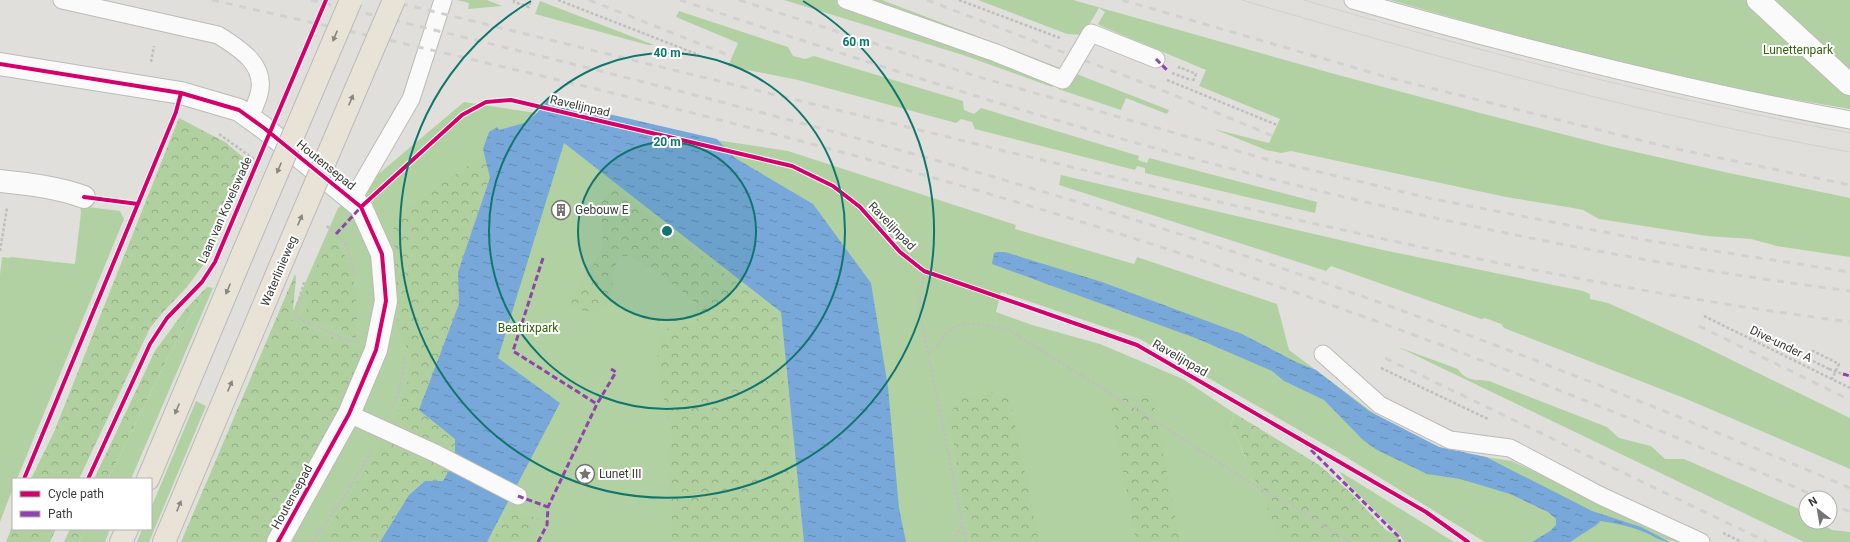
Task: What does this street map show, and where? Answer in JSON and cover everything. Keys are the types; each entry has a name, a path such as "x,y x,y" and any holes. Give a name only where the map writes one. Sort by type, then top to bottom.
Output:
{"main road":[{"path":"148,478 350,0"},
{"name":"Waterlinieweg","path":"164,542 394,0"},
{"path":"122,542 127,530"}],"street":[{"path":"1758,0 1849,84"},
{"name":"Houtensepad","path":"0,64 147,86 198,97 238,110 250,117 361,207 382,254 386,300 376,350 349,414 278,542"},
{"path":"6,182 64,190 84,197"}],"lane":[{"path":"62,0 218,35 238,47 254,64 261,79 259,94 250,117"},
{"path":"353,199 411,99 443,0"},
{"path":"846,0 996,53 1063,80 1091,33 1156,59"},
{"path":"1353,0 1509,43 1692,87 1850,120"},
{"path":"1323,354 1380,406 1450,440 1510,448 1601,496 1701,542"},
{"path":"349,414 437,454 518,496"}],"path":[{"path":"514,0 517,4 529,8 531,0"},
{"path":"558,0 699,55"},
{"path":"147,86 158,21"},
{"path":"1172,72 1193,81 1196,74 1179,67 1178,72"},
{"path":"0,251 6,182"},
{"path":"924,271 920,293 920,314 966,542"},
{"path":"305,280 294,316 344,338"},
{"path":"929,354 948,333 960,324 992,326 1008,330 1152,419 1250,483 1290,504 1350,542"},
{"path":"1832,379 1839,364 1813,351 1809,359 1844,374"},
{"path":"954,542 962,523"}],"green space":[{"path":"457,0 487,0 502,6 468,9 469,3"},
{"path":"784,0 882,0 1063,69 1052,87 963,55"},
{"path":"978,0 1073,0 1331,73 1609,146 1850,198 1850,257 1777,246 1751,239 1707,236 1599,219 1583,210 1506,197 1291,151 1281,153 1266,150 1214,129 1269,143 1280,119 1199,86 1206,70 1101,26 1098,24 1105,12 1099,8 1083,35 1067,34"},
{"name":"Lunettenpark","path":"1390,0 1850,0 1850,109 1721,87 1584,55"},
{"path":"540,1 654,45 648,45 535,14"},
{"path":"679,11 788,47 793,56 805,59 814,56 963,101 964,110 974,114 981,108 1139,156 1138,160 1147,163 1149,158 1317,202 1315,213 1145,173 1145,168 1137,166 1135,170 975,129 972,122 961,119 956,123 798,80 728,66 738,43 676,17"},
{"path":"1069,71 1169,110 1167,114 1126,98 1121,110 1058,89"},
{"name":"Beatrixpark","path":"464,102 788,151 1016,225 1015,229 1134,264 1137,257 1277,304 1289,350 1379,417 1439,447 1473,455 1512,461 1681,542 1667,540 1626,522 1666,542 1485,542 1341,454 1140,339 1001,292 996,312 1032,325 1100,344 1183,379 1234,413 1231,424 1246,459 1398,536 1400,542 192,542 338,208"},
{"path":"179,118 225,142 250,163 204,264 187,287 150,328 79,478 31,478 54,432"},
{"path":"484,155 490,178 458,272 459,304 419,410 455,439 455,455 392,423 407,385 411,357 398,328 393,217"},
{"path":"1061,175 1383,250 1583,291 1590,294 1590,299 1608,303 1693,341 1850,418 1850,469 1684,398 1504,328 1501,324 1485,318 1481,319 1331,266 1326,271 1059,185"},
{"path":"614,188 777,314 800,542 671,542 673,530 668,467 672,439 657,365 658,348 666,329 690,324 698,318 693,301 659,273 628,256 620,256 616,267 610,299 606,307 598,311 586,311 568,306 575,291 589,273 603,246 601,203"},
{"path":"80,206 120,211 124,219 17,478 12,478 12,491 0,522 0,275 2,257 75,264 81,212"},
{"path":"330,235 339,246 351,270 356,297 356,339 304,317 308,305 303,298"},
{"path":"295,274 296,278 292,320 364,351 339,413 272,542 181,542"},
{"path":"207,287 213,288 131,478 108,478 172,349"},
{"path":"207,287 172,349 108,478 94,478 155,351 185,310"},
{"path":"1398,347 1458,369 1468,378 1489,381 1607,427 1619,438 1651,446 1665,459 1684,459 1798,509 1798,530 1832,530 1850,532 1850,542 1804,542"},
{"path":"991,392 1010,399 1039,542 972,542 963,500 949,415 963,395"},
{"path":"1152,394 1180,542 1136,542 1110,400"},
{"path":"196,401 206,406 149,542 137,542 142,530 152,530 152,506"},
{"path":"1234,413 1319,465 1352,494 1397,542 1282,542 1231,424"},
{"path":"386,438 450,469 443,481 425,481 409,495 380,542 319,542"},
{"path":"1339,471 1454,542 1404,542 1400,535 1347,483"},
{"path":"509,509 540,519 528,542 492,542"},
{"path":"12,527 12,530 56,530 50,542 6,542"},
{"path":"70,530 85,530 79,542 64,542"},
{"path":"85,530 110,530 105,542 79,542"}],"water":[{"path":"548,100 717,139 735,158 813,204 871,283 888,387 899,508 906,542 804,542 781,312 564,143 498,358 560,403 516,487 455,455 455,439 419,410 459,304 458,272 490,178 483,149 489,132 497,127 499,130 524,123 535,115"},
{"path":"1005,252 1102,282 1242,334 1296,362 1316,370 1369,411 1439,447 1486,457 1592,511 1641,527 1670,542 1660,540 1633,528 1600,521 1598,524 1570,542 1532,542 1550,531 1556,525 1556,519 1548,512 1510,494 1460,479 1427,474 1377,450 1363,440 1324,400 1284,381 1272,371 1198,339 992,264 994,253"},
{"path":"450,469 509,500 487,542 380,542 409,495 425,481 443,481"}],"tram line":[{"path":"1242,0 1544,84 1696,121 1850,152"},
{"path":"1304,0 1372,20 1576,74 1781,120 1850,133"}],"railway":[{"path":"212,0 497,65 686,111 875,161 1077,221 1292,291 1505,369 1611,411 1801,490"},
{"path":"311,0 509,48 804,124 1000,179 1193,238 1288,270 1477,338 1664,411 1850,488"},
{"path":"387,0 1009,152 1218,202 1322,225 1532,270 1744,307 1850,322"},
{"path":"589,0 728,55"},
{"path":"680,0 876,64 1073,125 1265,177 1458,223 1556,243 1654,261 1850,291"},
{"path":"739,0 979,77 1269,160 1433,199 1650,241 1850,272"},
{"path":"927,0 1159,89 1273,136"},
{"path":"1122,0 1390,78 1672,148 1850,185"},
{"path":"1699,326 1850,400"},
{"path":"1385,358 1767,542"},
{"path":"1838,507 1850,512"}],"marked path":[{"path":"1156,59 1168,71"},
{"path":"336,234 361,207"},
{"path":"543,258 513,351 597,404"},
{"path":"538,542 547,525 548,507 597,404 616,372 611,369"},
{"path":"1843,374 1850,376"},
{"path":"1311,450 1398,536 1400,542"},
{"path":"518,496 548,507"}],"cycle path":[{"name":"Laan van Kovelswade","path":"88,478 150,344 167,318 202,282 215,262 326,0"},
{"path":"0,64 181,93 239,110 264,128 361,207 382,254 386,301 376,350 349,414 278,542"},
{"path":"24,478 176,112 181,93"},
{"name":"Ravelijnpad","path":"361,207 462,115 486,102 511,100 792,166 833,186 860,207 900,252 924,271 1137,345 1426,512 1468,542"},
{"path":"84,197 138,204"}],"place":[{"name":"Gebouw E","path":"561,210"},
{"name":"Lunet III","path":"585,474"}]}
